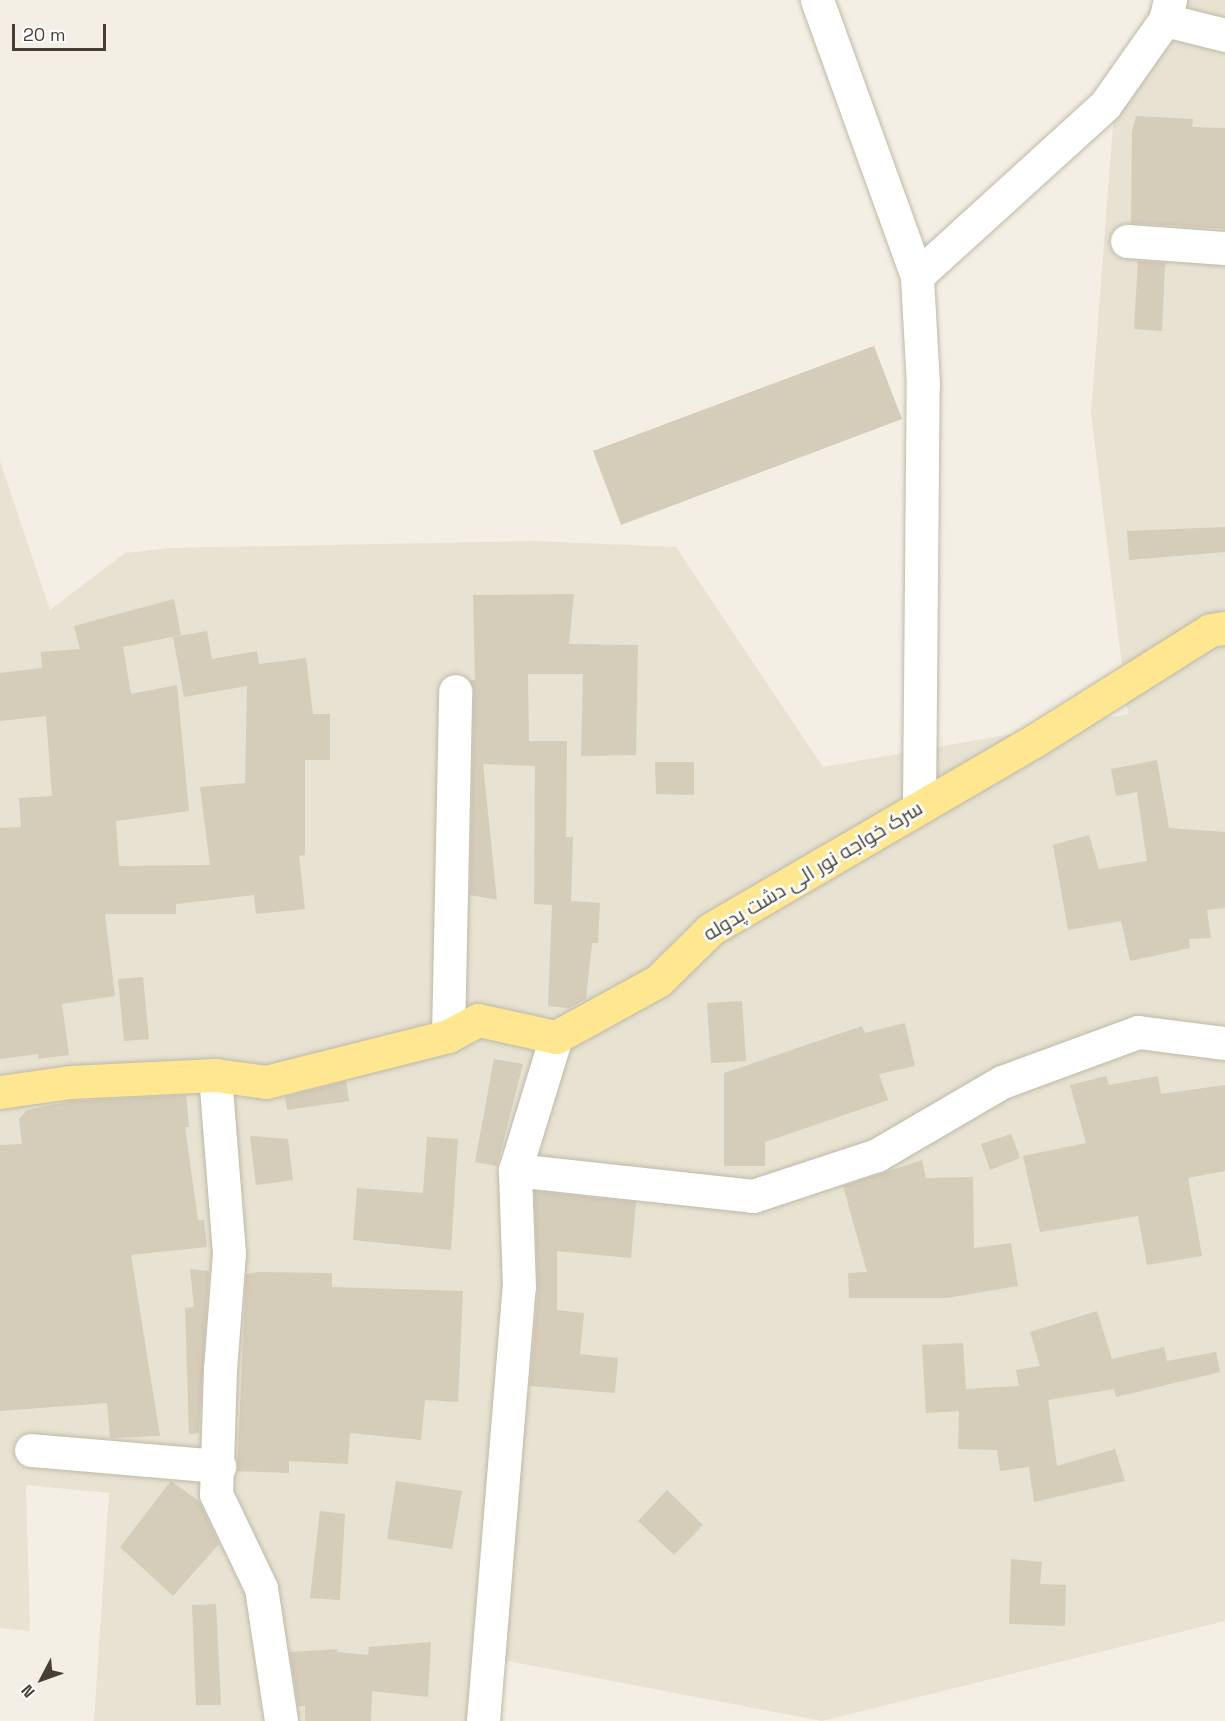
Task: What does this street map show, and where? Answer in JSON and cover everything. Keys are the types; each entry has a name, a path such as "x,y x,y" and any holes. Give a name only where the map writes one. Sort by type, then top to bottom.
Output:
{"main road":[{"name":"سرک خواجه نور الی دشت پدوله","path":"556,1037 658,981 711,929 1034,741 1210,630 1225,628"},
{"path":"0,1092 70,1082 215,1075 266,1082 448,1036 478,1020 556,1037"}],"street":[{"path":"817,0 917,276 923,385 920,806"},
{"path":"917,276 1105,105 1167,10 1225,35"},
{"path":"1128,241 1225,248"},
{"path":"448,1036 455,691"},
{"path":"515,1170 753,1196 877,1155 1002,1082 1138,1032 1225,1043"},
{"path":"483,1721 519,1287 515,1170 556,1037"},
{"path":"215,1075 229,1253 220,1369 219,1466 216,1494 261,1588 281,1721"},
{"path":"31,1450 219,1466"}],"shaded area":[{"path":"1154,0 1225,0 1225,1621 822,1721 487,1657 483,1721 94,1721 109,1493 26,1485 30,1631 0,1628 0,461 50,610 125,553 170,548 534,541 676,547 823,767 1128,714 1091,413 1115,98"}],"building":[{"path":"1136,116 1193,119 1192,127 1225,128 1225,229 1131,223 1132,132"},
{"path":"1138,261 1165,263 1162,331 1134,329"},
{"path":"874,346 902,419 621,525 593,451"},
{"path":"1225,527 1225,552 1129,560 1127,531"},
{"path":"574,594 569,644 638,645 636,755 581,756 583,674 528,674 529,741 567,741 566,837 573,837 571,901 600,903 598,943 592,943 586,999 569,1008 548,1006 552,905 534,904 535,766 483,764 497,900 470,895 474,691 469,680 475,680 473,595"},
{"path":"174,599 181,635 123,647 131,694 177,685 189,811 116,821 119,866 210,865 200,787 245,783 247,686 184,697 173,637 207,631 212,659 257,651 259,664 306,658 313,714 330,714 330,760 305,760 305,855 299,856 305,909 256,914 254,895 176,904 176,914 105,914 115,996 62,1004 69,1055 38,1059 38,1054 0,1059 0,828 21,827 19,798 52,796 46,716 0,721 0,673 42,668 41,652 80,649 74,626"},
{"path":"1157,760 1169,828 1225,832 1225,908 1207,910 1211,938 1189,939 1190,948 1130,961 1121,921 1068,930 1053,845 1089,835 1099,869 1147,861 1137,792 1116,796 1111,769"},
{"path":"655,762 694,762 694,795 656,794"},
{"path":"143,977 149,1039 124,1041 118,979"},
{"path":"742,1001 746,1061 711,1063 707,1003"},
{"path":"905,1023 915,1066 879,1074 888,1100 765,1142 765,1166 724,1166 724,1073 862,1026 865,1033"},
{"path":"494,1059 523,1064 497,1166 475,1162"},
{"path":"1106,1076 1109,1085 1158,1076 1161,1094 1225,1085 1225,1171 1188,1178 1202,1256 1147,1265 1138,1216 1040,1232 1023,1156 1086,1143 1070,1085"},
{"path":"346,1081 349,1101 287,1110 285,1097"},
{"path":"186,1095 189,1127 185,1127 198,1220 204,1220 207,1247 131,1255 160,1436 110,1438 107,1403 0,1411 0,1145 22,1144 19,1119 27,1110 72,1101"},
{"path":"1011,1134 1020,1158 990,1170 981,1144"},
{"path":"250,1136 288,1139 293,1180 256,1185"},
{"path":"427,1137 458,1139 451,1250 353,1240 357,1188 423,1193"},
{"path":"922,1160 926,1178 973,1177 974,1248 1011,1243 1018,1286 947,1298 849,1298 848,1273 867,1272 843,1186"},
{"path":"534,1191 636,1202 631,1258 557,1251 557,1310 584,1313 580,1354 618,1358 615,1393 530,1386 538,1289"},
{"path":"190,1269 209,1271 199,1433 189,1434 185,1308 194,1307"},
{"path":"259,1272 332,1273 332,1287 463,1291 458,1402 425,1400 421,1440 350,1433 348,1464 289,1461 289,1473 237,1471 246,1274"},
{"path":"1097,1311 1112,1359 1164,1347 1167,1361 1216,1352 1220,1372 1116,1397 1114,1389 1048,1400 1057,1466 1115,1449 1125,1481 1034,1502 1029,1467 1000,1471 997,1450 958,1449 959,1411 926,1413 922,1345 963,1343 966,1389 1019,1386 1016,1370 1040,1366 1030,1332"},
{"path":"171,1481 199,1501 219,1544 173,1596 120,1547"},
{"path":"396,1481 462,1491 452,1549 387,1539"},
{"path":"667,1490 703,1525 674,1555 638,1521"},
{"path":"320,1511 345,1514 340,1600 310,1598"},
{"path":"1011,1559 1042,1562 1040,1584 1066,1585 1065,1626 1009,1624"},
{"path":"216,1604 221,1705 196,1705 192,1605"},
{"path":"431,1642 428,1697 372,1691 371,1721 305,1721 305,1706 298,1706 290,1652 338,1649 337,1652 368,1655 369,1647"}]}
